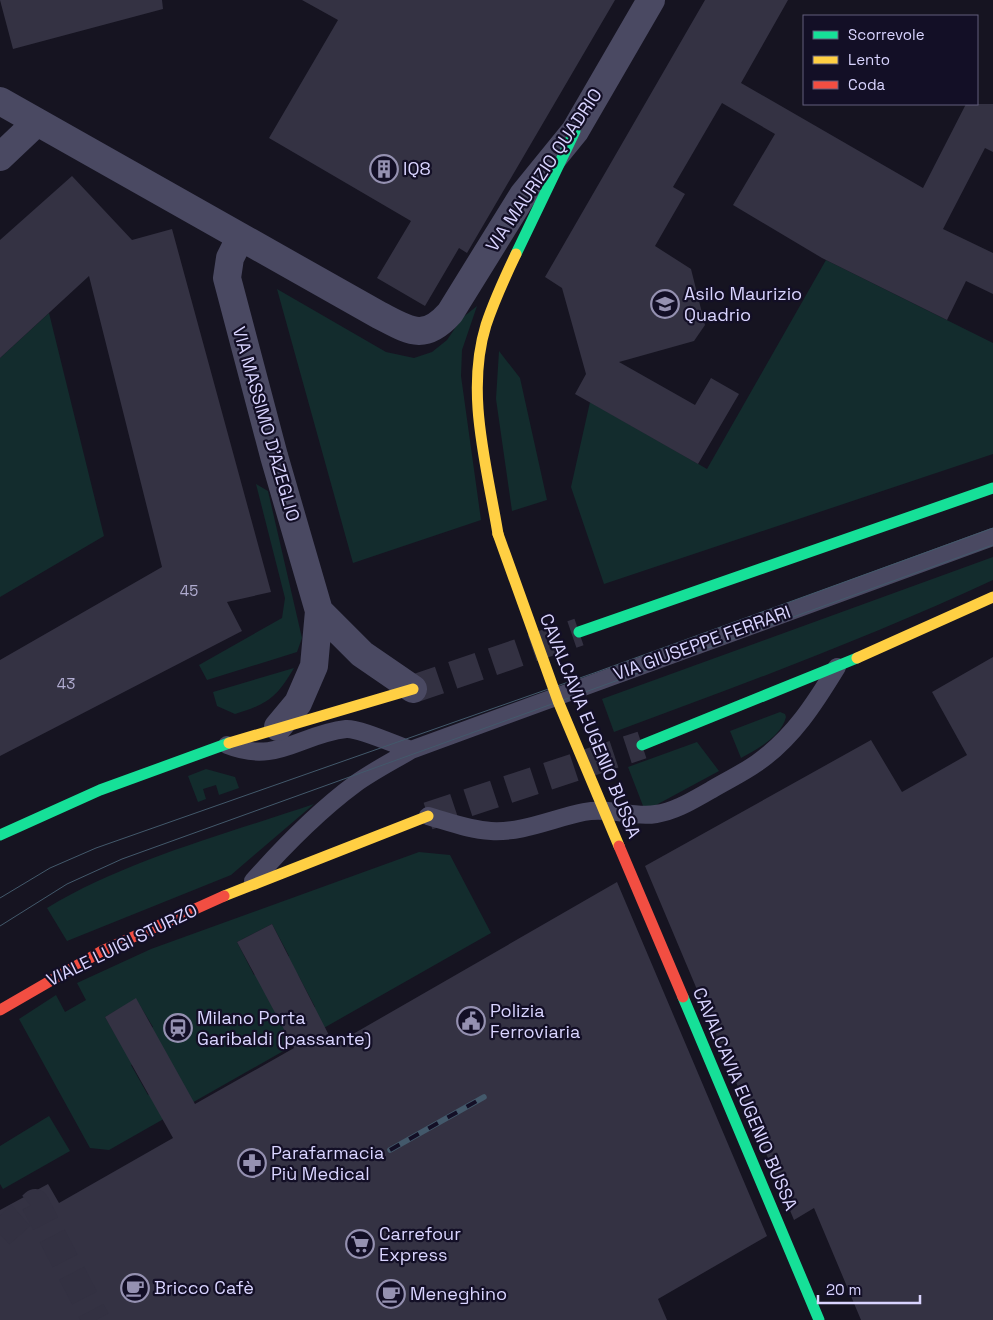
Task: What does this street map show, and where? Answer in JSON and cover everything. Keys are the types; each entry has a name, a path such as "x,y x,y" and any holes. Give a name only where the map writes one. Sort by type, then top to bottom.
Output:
{"main road":[{"name":"CAVALCAVIA EUGENIO BUSSA","path":"575,131 508,271 486,324 479,360 477,406 498,534 558,701 819,1320"},
{"path":"579,632 993,488"},
{"path":"642,745 837,666 993,597"},
{"path":"0,835 75,799 227,745 278,727 413,689"},
{"name":"VIALE LUIGI STURZO","path":"0,1010 85,959 248,886 428,816"}],"street":[{"name":"VIA MAURIZIO QUADRIO","path":"240,238 404,327 425,332 440,324 450,313 523,195 575,131 651,0"},
{"path":"0,101 240,238"},
{"path":"0,157 37,122"},
{"name":"VIA MASSIMO D'AZEGLIO","path":"240,238 230,258 227,278 274,456 319,611 314,666 298,703 278,727"},
{"name":"VIA MASSIMO D'AZEGLIO","path":"319,611 362,654 413,689"}],"lane":[{"name":"VIA GIUSEPPE FERRARI","path":"411,750 993,537"},
{"path":"428,816 469,828 492,831 519,828 597,810 613,810 643,815 676,809 756,764 780,745 806,716 837,666"},
{"path":"227,745 242,751 260,754 346,729 355,729 411,750"},
{"name":"VIALE LUIGI STURZO","path":"248,886 291,839 332,802 356,783 411,750"}],"green space":[{"path":"826,260 993,343 993,454 604,584 571,487 590,402 707,469"},
{"path":"277,289 386,352 414,358 432,352 447,340 462,318 477,306 462,350 461,376 481,520 353,563"},
{"path":"49,313 104,536 0,597 0,358"},
{"path":"499,351 520,378 547,500 512,511 496,399"},
{"path":"256,484 268,491 302,638 297,652 207,680 199,665 282,618 285,598"},
{"path":"993,557 993,580 853,641 614,732 602,699"},
{"path":"294,668 277,693 256,707 235,714 217,706 213,692"},
{"path":"780,712 785,714 786,717 779,731 768,742 741,758 730,731"},
{"path":"697,742 719,771 645,811 628,767"},
{"path":"206,769 235,777 239,788 219,795 216,785 203,789 206,799 198,802 188,776"},
{"path":"314,804 231,875 67,941 47,908 78,891 143,862 212,837"},
{"path":"419,852 450,855 491,933 109,1150 90,1148 19,1019 56,995 65,1012 86,1000 77,983 151,949","holes":["272,924 289,956 254,975 237,942","298,974 315,1007 282,1024","136,999 153,1027 122,1046 105,1017","162,1047 179,1077 148,1095 131,1065"]},
{"path":"49,1116 70,1151 3,1189 0,1184 0,1146"}],"building":[{"path":"0,0 162,0 163,9 13,49"},
{"path":"302,0 615,0 467,253 459,248 425,306 377,278 411,221 269,138 338,20"},
{"path":"705,0 788,0 741,83 923,188 965,105 993,104 993,152 985,148 943,229 993,253 993,294 966,281 947,320 822,258 733,205 775,134 722,103 673,187 685,194 655,246 691,269 705,325 694,341 619,362 695,405 711,378 739,394 698,464 575,394 586,374 562,288 545,277"},
{"path":"72,176 132,240 172,229 271,592 227,602 242,631 0,756 0,660 162,567 89,276 0,358 0,240"},
{"path":"993,657 993,1320 861,1320 814,1208 794,1220 645,866 871,740 902,792 967,755 932,692"},
{"path":"617,882 767,1236 658,1299 667,1320 0,1320 0,1210 48,1184 59,1203 173,1138 105,1017 136,998 195,1104 294,1048 237,942 272,924 334,1045"}],"tunnel":[{"path":"413,689 579,632"},
{"path":"428,816 642,745"},
{"path":"0,1234 35,1203 96,1320"}],"tram line":[{"path":"0,898 50,868 96,848 594,673 993,528"},
{"path":"0,926 67,884 122,859 993,545"}],"railway":[{"path":"390,1150 484,1097"}],"traffic: fast":[{"path":"516,254 575,131"},
{"path":"579,632 993,488"},
{"path":"642,745 857,658"},
{"path":"0,835 100,790 229,743"},
{"path":"683,997 819,1320"}],"traffic: slow":[{"path":"498,534 480,430 477,377 486,325 516,254"},
{"path":"498,534 558,701 619,846"},
{"path":"857,658 993,597"},
{"path":"229,743 413,689"},
{"path":"224,896 428,816"}],"traffic: jam":[{"path":"619,846 683,997"},
{"path":"0,1010 102,951 224,896"}],"place":[{"name":"IQ8","path":"384,169"},
{"name":"Asilo Maurizio Quadrio","path":"665,304"},
{"name":"Polizia Ferroviaria","path":"471,1021"},
{"name":"Milano Porta Garibaldi (passante)","path":"178,1028"},
{"name":"Parafarmacia Più Medical","path":"252,1163"},
{"name":"Carrefour Express","path":"360,1244"},
{"name":"Bricco Cafè","path":"135,1288"},
{"name":"Meneghino","path":"391,1294"}]}
